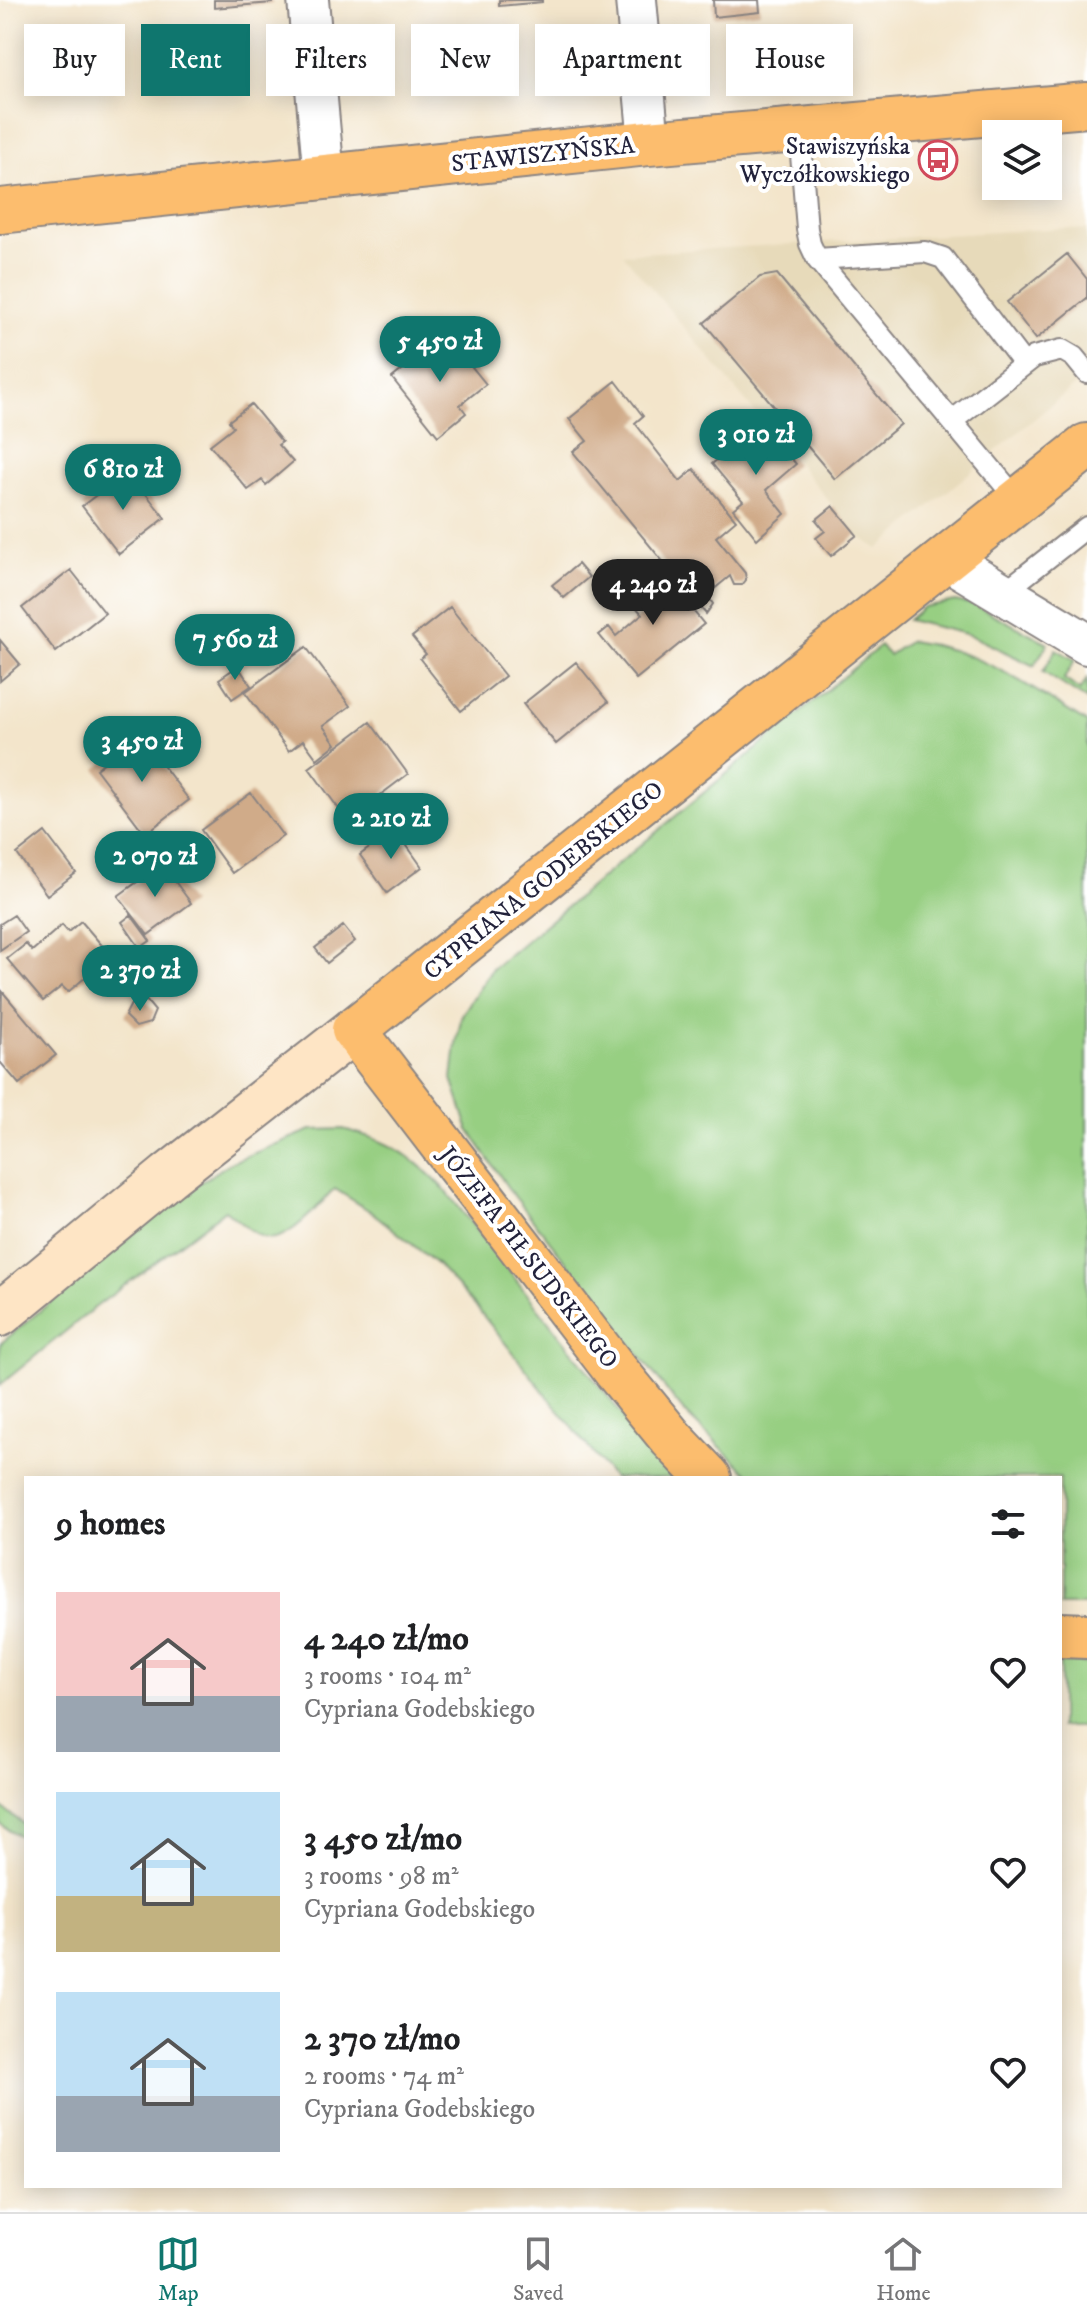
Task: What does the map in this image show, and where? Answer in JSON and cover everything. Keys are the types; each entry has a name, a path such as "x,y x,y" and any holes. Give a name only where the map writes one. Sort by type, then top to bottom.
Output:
{"main road":[{"name":"STAWISZYŃSKA","path":"0,211 649,143 1087,105"},
{"name":"CYPRIANA GODEBSKIEGO","path":"0,1314 168,1176 1087,446"},
{"name":"JÓZEFA PIŁSUDSKIEGO","path":"354,1030 616,1371 707,1476"},
{"path":"1062,1635 1087,1636"}],"street":[{"path":"308,0 324,177"},
{"path":"636,0 649,143"},
{"path":"946,559 1087,644"}],"lane":[{"path":"799,130 807,229 817,259 1018,501"},
{"path":"817,259 925,252 943,258 1024,364"},
{"path":"952,421 1034,357 1062,350 1074,357 1087,373"},
{"path":"1003,593 1087,527"}],"shaded area":[{"path":"1066,228 1087,230 1087,375 878,549 857,535 623,254"}],"green space":[{"path":"955,601 975,605 1048,643 1034,666 970,635 908,620 923,607"},
{"path":"910,641 959,652 1024,683 1087,723 1087,1605 1062,1605 1062,1476 751,1476 684,1412 508,1188 468,1128 452,1079 462,1015 492,969 880,646 889,655"},
{"path":"1056,649 1075,660 1064,679 1080,690 1087,679 1087,700 1043,672"},
{"path":"343,1129 375,1139 400,1151 446,1191 670,1476 611,1476 477,1308 438,1265 373,1213 335,1189 294,1228 275,1238 255,1233 225,1210 89,1312 0,1385 0,1344 176,1198 232,1162 311,1130"},
{"path":"1062,1662 1087,1663 1087,1727 1062,1727"},
{"path":"0,1806 24,1824 24,1839 0,1824"}],"building":[{"path":"214,0 272,0 272,3 214,8"},
{"path":"499,0 542,0 542,2 499,6"},
{"path":"713,0 759,0 760,12 714,17"},
{"path":"1067,254 1087,279 1087,298 1036,339 1007,302"},
{"path":"777,274 901,424 835,479 704,323 760,277"},
{"path":"446,335 486,384 460,405 466,413 438,436 392,378"},
{"path":"616,381 643,416 635,423 680,481 694,469 736,520 716,537 745,573 746,580 742,585 734,585 730,576 707,595 713,604 706,614 573,452 587,441 569,419"},
{"path":"251,404 282,442 278,445 293,462 266,485 262,480 248,490 210,445 233,427 229,421"},
{"path":"762,423 796,464 766,490 785,514 757,539 733,509 743,501 712,464"},
{"path":"128,471 165,518 119,554 82,506"},
{"path":"833,506 857,535 831,556 816,538 825,531 816,520"},
{"path":"578,564 589,577 564,598 552,585"},
{"path":"71,570 105,613 56,652 22,608"},
{"path":"657,573 660,576 662,573 704,624 636,679 599,635 609,627 616,636 642,614 630,600 657,578"},
{"path":"450,607 505,676 461,711 420,659 426,654 412,637"},
{"path":"0,640 20,664 0,681"},
{"path":"306,647 350,706 323,726 336,744 317,759 303,740 289,751 245,692"},
{"path":"576,662 608,702 556,744 523,704"},
{"path":"238,666 251,686 232,699 219,679"},
{"path":"370,722 408,774 347,820 309,768"},
{"path":"140,735 189,800 145,834 96,769"},
{"path":"251,793 283,836 232,873 201,830"},
{"path":"395,829 422,867 387,893 360,855"},
{"path":"45,832 76,873 47,895 17,854"},
{"path":"162,864 191,903 148,935 118,896"},
{"path":"14,915 26,932 0,950 0,924"},
{"path":"131,915 150,941 140,948 122,922"},
{"path":"81,921 111,956 68,992 62,986 43,1001 7,959 26,944 32,951 62,925 68,932"},
{"path":"343,926 355,941 327,963 315,948"},
{"path":"2,991 56,1055 19,1084 0,1062"},
{"path":"145,999 155,1011 150,1023 136,1027 125,1016 131,1004"}],"place":[{"name":"Stawiszyńska Wyczółkowskiego","path":"938,160"}]}
